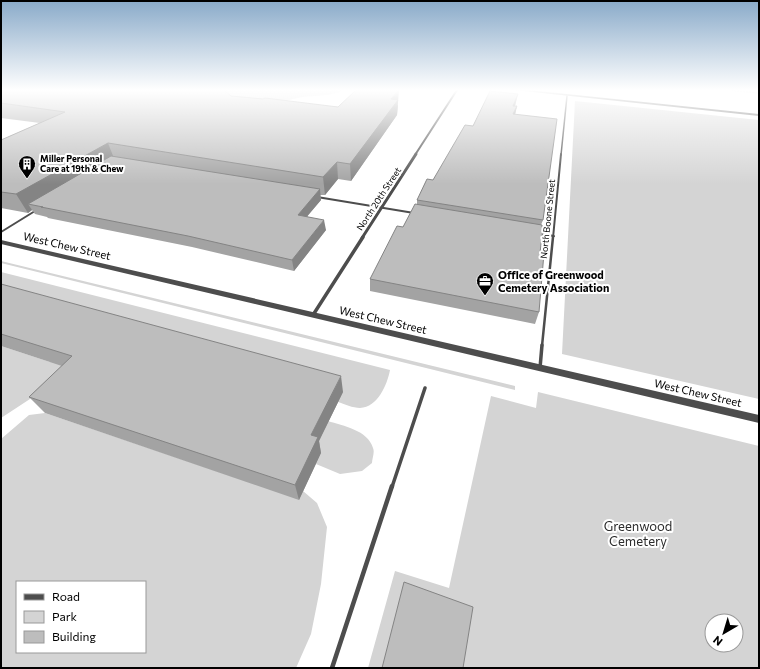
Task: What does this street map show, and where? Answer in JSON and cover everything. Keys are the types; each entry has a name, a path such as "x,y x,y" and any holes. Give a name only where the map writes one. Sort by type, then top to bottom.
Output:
{"street":[{"name":"North 20th Street","path":"313,315 437,121"},
{"name":"West Chew Street","path":"1,242 759,419"}],"lane":[{"name":"North Boone Street","path":"540,368 565,121"},
{"path":"311,196 421,214"},
{"path":"1,232 36,211"},
{"path":"538,234 554,236"},
{"path":"332,668 425,388"}],"green space":[{"path":"574,121 759,121 759,399 562,354"},
{"path":"1,261 515,386 515,390 1,263"},
{"path":"1,272 390,370 389,376 381,394 372,404 360,408 352,407 1,285"},
{"path":"1,346 50,362 56,356 72,361 30,399 1,418"},
{"path":"70,372 328,421 354,430 366,437 374,451 372,463 362,471 340,474 316,464 321,453"},
{"name":"Greenwood Cemetery","path":"538,392 759,446 759,668 368,668 395,571 449,588 491,396 536,408"},
{"path":"45,413 299,499 303,491 317,503 327,527 321,584 311,634 296,668 1,668 1,439 29,415"}],"building":[{"path":"44,121 382,121 350,164 337,162 323,177 108,143 16,194 1,192 1,140"},
{"path":"475,121 557,121 543,220 417,200 427,179 433,180 465,125 473,126"},
{"path":"111,156 320,189 298,215 324,220 292,260 188,236 28,204"},
{"path":"415,204 542,225 540,253 544,253 539,312 370,279 397,226 403,227"},
{"path":"1,284 341,376 311,435 318,437 295,485 29,397 72,356 1,334"},
{"path":"404,582 473,607 463,668 382,668"}],"place":[{"name":"Miller Personal Care at 19th & Chew","path":"27,179"},
{"name":"Office of Greenwood Cemetery Association","path":"485,296"}]}
